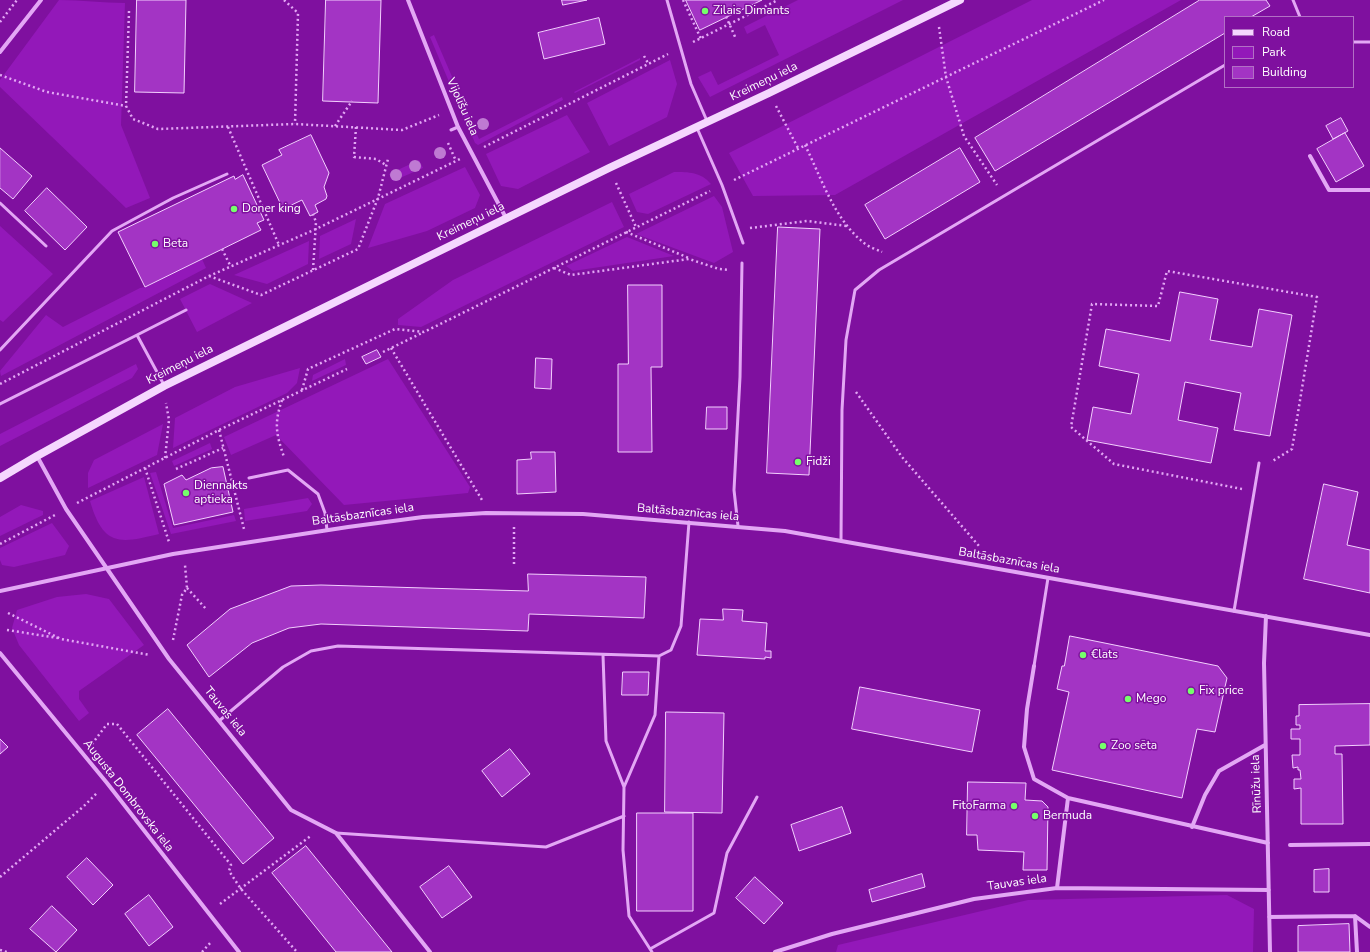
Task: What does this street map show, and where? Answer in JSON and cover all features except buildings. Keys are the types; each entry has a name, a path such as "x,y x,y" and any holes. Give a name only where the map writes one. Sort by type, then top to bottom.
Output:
{"main road":[{"name":"Kreimeņu iela","path":"0,478 164,386 609,168 708,123 960,0"}],"street":[{"path":"0,52 41,0"},
{"name":"Vijolīšu iela","path":"408,0 458,127 506,218"},
{"path":"1310,156 1329,190 1370,190"},
{"name":"Tauvas iela","path":"37,456 66,509 169,659 292,810 336,833 430,952"},
{"name":"Baltāsbaznīcas iela","path":"1,591 183,552 423,517 514,512 584,514 738,526 785,532 1370,635"},
{"name":"Rīnūžu iela","path":"1266,616 1264,663 1270,952"},
{"name":"Augusta Dombrovska iela","path":"0,653 107,783 239,952"},
{"path":"1034,666 1026,709 1024,747 1034,779 1068,798 1268,843"},
{"path":"1192,827 1205,795 1219,771 1266,745"},
{"path":"1057,888 1068,798"},
{"path":"1290,845 1370,844"},
{"name":"Tauvas iela","path":"775,952 832,934 974,899 1057,888 1269,890"},
{"path":"1356,916 1357,952"},
{"path":"1269,917 1356,916 1370,927"}],"lane":[{"path":"667,0 690,84 708,123"},
{"path":"1293,0 1300,16"},
{"path":"1354,42 1370,42"},
{"path":"841,541 844,375 846,340 855,290 879,270 900,259 1224,66"},
{"path":"451,130 458,127"},
{"path":"697,128 722,185 743,243"},
{"path":"0,350 112,231 173,198 227,174"},
{"path":"0,203 46,246"},
{"path":"738,526 734,490 740,377 742,263"},
{"path":"0,404 186,310"},
{"path":"137,335 164,386"},
{"path":"1234,610 1259,464"},
{"path":"249,478 288,470 318,494 325,513 327,530"},
{"path":"219,721 284,667 311,651 338,646 659,656 671,650 681,626 689,522"},
{"path":"1034,666 1048,578"},
{"path":"603,655 606,741 624,787 623,850 629,916 652,952"},
{"path":"624,787 654,715 659,656"},
{"path":"650,948 714,913 727,853 757,797"},
{"path":"336,833 546,847 624,816"}],"path":[{"path":"0,22 17,0"},
{"path":"284,0 298,13 295,124"},
{"path":"683,0 701,38"},
{"path":"691,43 778,0"},
{"path":"383,352 722,185 1104,0"},
{"path":"129,11 126,106 133,119 158,129 295,124 402,130 451,110"},
{"path":"936,11 946,77 964,136 1005,196"},
{"path":"724,12 736,39"},
{"path":"483,148 669,53"},
{"path":"644,56 648,63"},
{"path":"0,75 47,92 126,106"},
{"path":"769,93 798,148"},
{"path":"334,126 352,101"},
{"path":"228,127 279,245"},
{"path":"356,127 354,157 376,159 386,165"},
{"path":"446,139 456,161"},
{"path":"805,145 847,226 864,243 900,259"},
{"path":"0,384 209,276 316,229 462,158"},
{"path":"209,276 261,295 358,249 378,198 388,159"},
{"path":"609,168 636,227"},
{"path":"313,214 316,222 316,229 313,270"},
{"path":"738,230 807,221 847,226"},
{"path":"626,232 689,259 719,269 742,270"},
{"path":"222,249 231,267"},
{"path":"553,268 572,275 689,259"},
{"path":"1254,492 1114,464 1071,428 1092,304 1158,306 1167,271 1317,297 1292,449 1271,462 1259,464"},
{"path":"302,390 308,369 395,329 424,332"},
{"path":"391,348 480,496"},
{"path":"0,544 218,430 347,369"},
{"path":"844,375 902,457 979,546"},
{"path":"164,386 168,420 165,458"},
{"path":"282,399 278,410 276,435 288,470"},
{"path":"218,430 247,542"},
{"path":"176,469 223,448"},
{"path":"145,468 173,554"},
{"path":"514,512 514,564"},
{"path":"183,552 187,588 207,610"},
{"path":"7,630 169,659 182,595 187,588"},
{"path":"8,613 60,639"},
{"path":"91,746 106,724 117,724 231,865 229,871 241,889 297,952"},
{"path":"0,877 84,806 107,783"},
{"path":"220,904 323,826"},
{"path":"203,952 211,942"},
{"path":"0,950 7,952"}],"green space":[{"path":"59,0 125,3 121,125 150,198 126,208 0,87 0,80"},
{"path":"798,0 903,0 710,97 698,77 711,71 718,85 779,55 765,25 747,34 744,27"},
{"path":"1032,0 1181,0 835,195 753,196 729,153"},
{"path":"434,35 479,139 562,97 563,100 478,145 475,143 430,37"},
{"path":"640,58 640,60 575,93 574,92"},
{"path":"670,60 677,84 667,117 609,146 587,103"},
{"path":"567,115 590,152 518,189 501,186 486,154"},
{"path":"419,160 423,168 393,181 389,174"},
{"path":"465,167 480,195 475,208 427,231 368,248 385,204"},
{"path":"674,172 699,175 711,184 648,214 637,212 629,194"},
{"path":"714,196 722,207 733,252 714,263 636,234"},
{"path":"612,202 624,227 421,327 398,325 398,319 453,280"},
{"path":"356,219 351,244 319,259 320,236"},
{"path":"0,226 53,274 3,322 0,320"},
{"path":"627,237 674,256 573,271 566,266"},
{"path":"309,241 308,264 267,284 234,275"},
{"path":"202,259 206,268 1,376 0,371 46,315 63,327"},
{"path":"210,284 252,303 197,332 180,299"},
{"path":"345,359 346,365 312,381 313,375"},
{"path":"388,359 470,487 468,493 344,505 276,435 231,455 224,437"},
{"path":"136,364 138,369 132,378 0,446 0,434"},
{"path":"300,368 297,383 287,393 173,448 175,418 235,387"},
{"path":"163,424 157,455 88,488 88,473 94,460"},
{"path":"210,443 212,449 174,466 172,461"},
{"path":"156,472 173,528 234,515 236,521 171,534 150,473"},
{"path":"144,477 159,534 123,540 114,538 107,534 101,527 95,516 90,501"},
{"path":"308,498 312,504 307,511 245,521 244,509"},
{"path":"21,505 43,511 43,515 0,536 0,517"},
{"path":"52,523 69,546 65,555 14,567 2,565 0,560 0,548"},
{"path":"86,594 109,599 144,645 79,691 79,699 89,713 79,721 19,645 12,628 17,610 57,597"},
{"path":"1227,895 1254,909 1253,952 836,952 838,945 1028,900"}],"place":[{"name":"Zilais Dimants","path":"705,11"},
{"name":"Doner king","path":"234,209"},
{"name":"Beta","path":"155,244"},
{"name":"Fidži","path":"798,462"},
{"name":"Diennakts aptieka","path":"186,493"},
{"name":"€lats","path":"1083,655"},
{"name":"Fix price","path":"1191,691"},
{"name":"Mego","path":"1128,699"},
{"name":"Zoo sēta","path":"1103,746"},
{"name":"FitoFarma","path":"1014,806"},
{"name":"Bermuda","path":"1035,816"}]}
